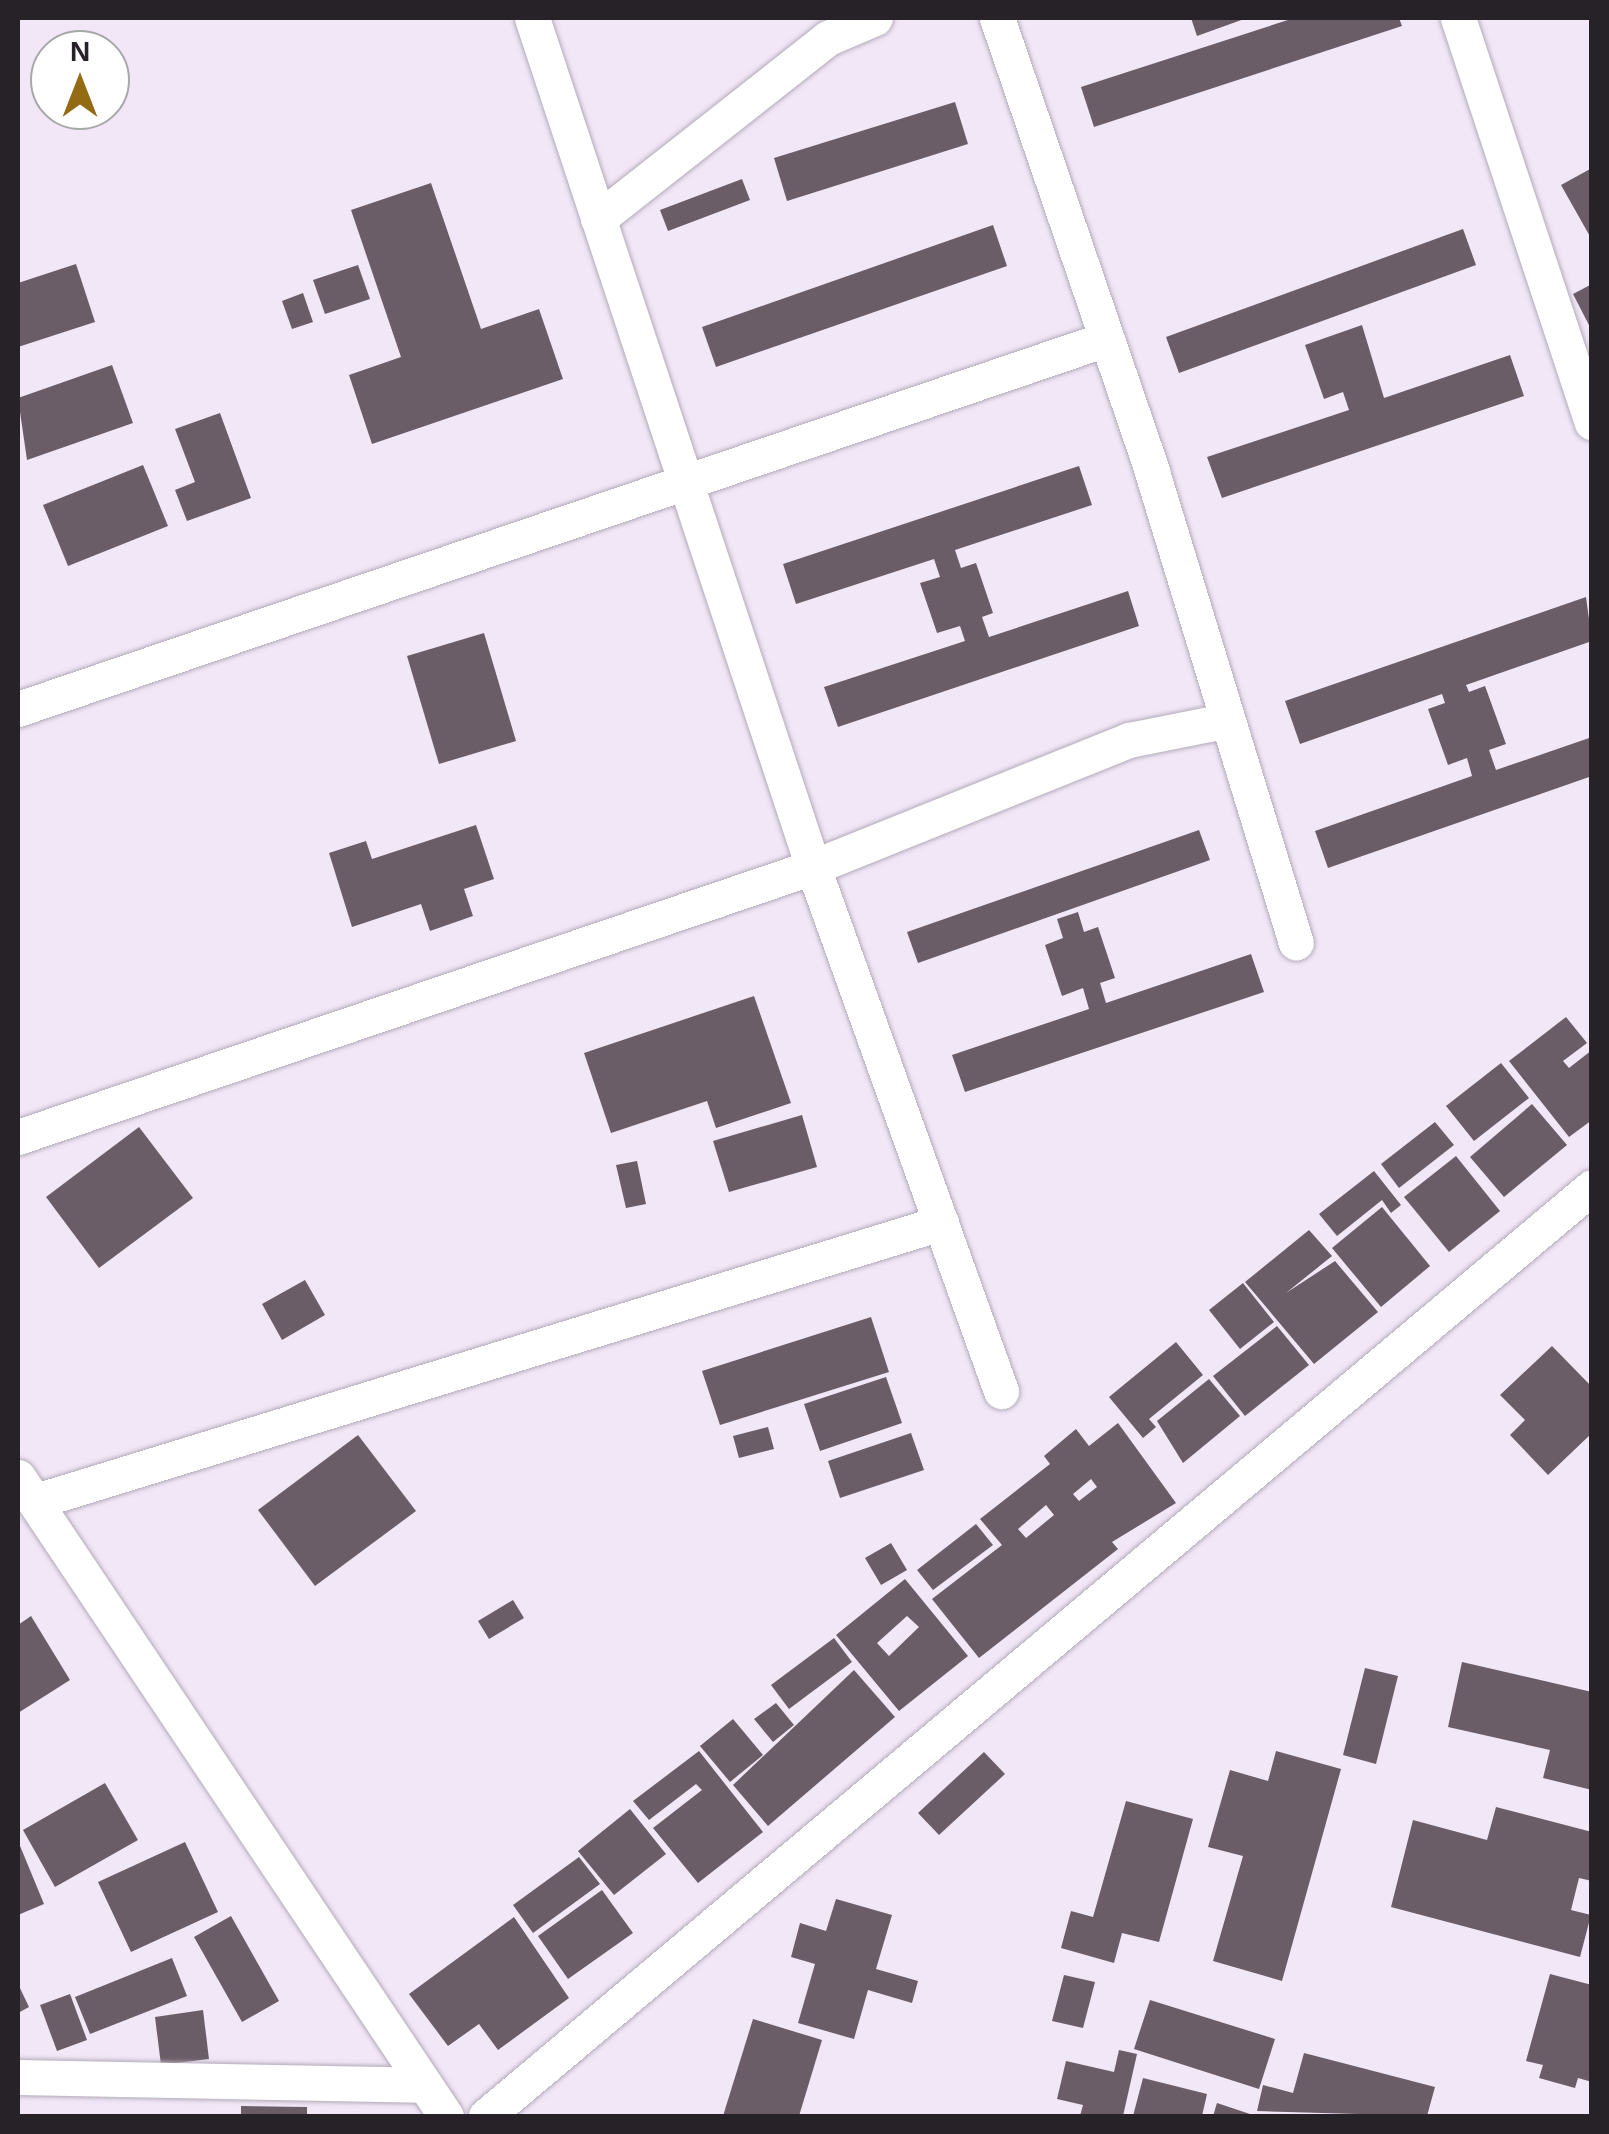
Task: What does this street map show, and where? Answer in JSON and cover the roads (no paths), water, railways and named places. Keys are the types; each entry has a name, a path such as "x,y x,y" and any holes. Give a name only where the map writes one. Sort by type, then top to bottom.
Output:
{"street":[{"path":"532,18 813,867 1001,1390"},
{"path":"598,218 828,38 875,18"},
{"path":"997,18 1106,339 1296,942"},
{"path":"1458,18 1592,422"},
{"path":"18,709 1106,339"},
{"path":"18,1137 813,867 1129,740 1224,720"},
{"path":"486,2116 1592,1186"},
{"path":"446,2116 27,1489 940,1223"},
{"path":"18,2077 422,2085"}]}
